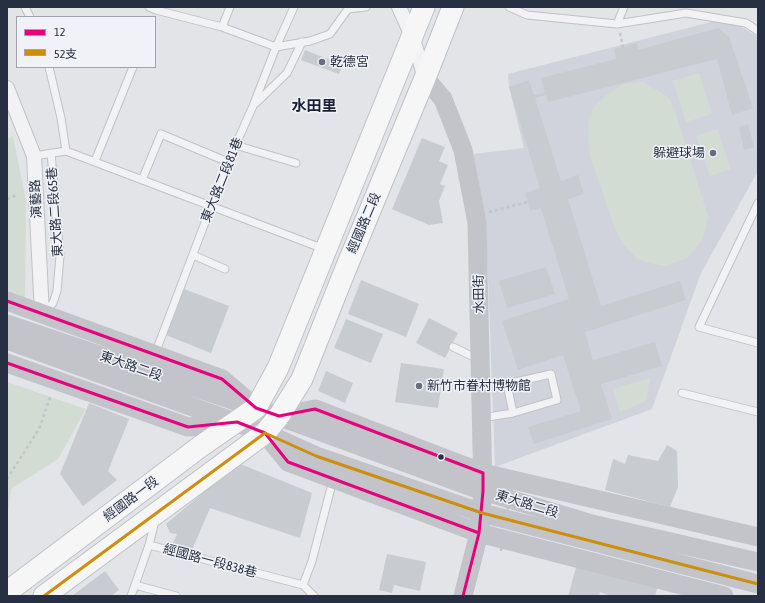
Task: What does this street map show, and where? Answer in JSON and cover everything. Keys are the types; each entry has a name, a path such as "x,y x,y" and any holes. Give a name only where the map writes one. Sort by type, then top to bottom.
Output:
{"main road":[{"name":"經國路二段","path":"256,408 278,368 424,7"},
{"name":"經國路二段","path":"265,433 279,416 302,379 344,273 425,78 452,7"},
{"name":"經國路一段","path":"7,592 201,446 256,408"},
{"name":"經國路一段","path":"44,596 265,433"}],"street":[{"name":"水田街","path":"399,7 412,36 425,78 443,99 463,150 477,223 482,418 482,513 479,533 463,596"},
{"name":"演藝路","path":"7,88 34,156 42,314"},
{"name":"東大路二段","path":"7,301 222,379 256,408"},
{"name":"東大路二段","path":"7,324 279,416 483,482 592,524 758,562"},
{"name":"東大路二段","path":"7,340 237,422 316,456 482,513 758,584"},
{"name":"東大路二段","path":"7,363 188,427 237,422"},
{"path":"265,433 288,462 479,533 700,593 724,596"},
{"name":"東大路二段","path":"483,482 758,537"}],"lane":[{"path":"25,7 30,16"},
{"path":"222,27 230,7"},
{"name":"東大路二段81巷","path":"154,354 212,207 228,162 294,7"},
{"path":"153,11 222,27 276,47 302,42 330,34 348,9 366,7"},
{"path":"509,7 527,15 618,24 686,13 746,23 758,30"},
{"path":"618,24 624,7"},
{"path":"253,106 287,73 302,42"},
{"name":"東大路二段65巷","path":"34,156 66,151 61,118 49,68"},
{"path":"94,161 133,68"},
{"path":"142,180 161,134 228,162"},
{"path":"235,146 296,163"},
{"path":"66,151 325,250"},
{"name":"東大路二段65巷","path":"42,314 53,303 57,291 60,256 51,153"},
{"path":"758,203 699,327 758,342"},
{"path":"193,255 225,269"},
{"path":"453,347 480,360"},
{"path":"482,418 513,413 557,400 551,374 507,384 513,413"},
{"path":"682,393 758,412"},
{"path":"314,596 303,585 312,561 334,478"},
{"name":"經國路一段838巷","path":"157,513 149,544 303,585"},
{"path":"131,596 149,544"},
{"path":"135,585 176,596"}],"path":[{"path":"618,24 624,47"},
{"path":"7,199 17,195"},
{"path":"475,215 528,202"},
{"path":"7,479 39,429 54,389"},
{"path":"501,551 513,476"}],"shaded area":[{"path":"727,18 758,37 758,171 701,273 652,409 495,467 486,222 473,154 524,148 509,87 508,74"},
{"path":"699,73 712,114 686,122 673,81"},
{"path":"643,82 668,97 674,108 708,216 703,239 688,258 665,266 637,259 623,244 614,226 590,156 588,135 589,118 595,105 623,84"},
{"name":"躲避球場","path":"717,129 731,169 710,176 696,136"},
{"path":"13,136 26,202 25,298 7,291 7,139"},
{"path":"650,378 646,401 620,412 613,389"},
{"path":"7,382 86,409 58,459 11,489 7,521"}],"building":[{"path":"718,28 729,37 753,108 732,115 717,59 548,102 546,95 535,98 561,181 578,175 584,194 568,199 601,306 680,281 686,300 585,332 593,360 655,342 662,366 601,384 612,419 534,444 528,427 581,411 563,355 518,370 502,321 569,299 541,208 530,211 525,193 540,188 509,87 529,80 534,95 545,93 541,78 616,59 614,49 637,43 638,50"},
{"name":"乾德宮","path":"305,50 343,65 339,74 301,60"},
{"path":"748,124 754,147 744,150 739,127"},
{"path":"422,138 445,147 439,161 448,165 440,184 445,186 439,201 443,223 429,225 392,209"},
{"path":"546,267 555,294 507,308 499,281"},
{"path":"361,280 419,304 406,337 348,314"},
{"path":"184,289 229,306 211,353 166,335"},
{"path":"429,318 458,333 445,358 416,343"},
{"path":"346,319 383,334 371,363 334,348"},
{"name":"新竹市眷村博物館","path":"401,363 444,369 438,408 395,402"},
{"path":"326,371 353,383 345,403 318,391"},
{"path":"89,403 129,419 108,471 117,480 83,506 60,474"},
{"path":"667,445 677,451 678,487 670,507 605,490 613,459 625,464 628,455 658,461"},
{"path":"238,463 312,493 300,538 210,508 192,550 173,543 177,534 170,533 166,524"},
{"path":"387,554 426,562 420,591 394,585 392,593 379,590"},
{"path":"577,564 658,586 655,596 611,596 600,592 599,596 568,596"},
{"path":"105,571 119,590 111,596 72,596"}],"transit line":[{"name":"12","path":"7,301 222,379 256,408 279,416 315,409 483,473 479,533 463,596"},
{"name":"12","path":"7,363 188,427 237,422 265,433 288,462 479,533"},
{"name":"52支","path":"44,596 265,433 316,456 482,513 758,584"}],"place":[{"name":"乾德宮","path":"322,62"},
{"name":"躲避球場","path":"713,153"},
{"name":"新竹市眷村博物館","path":"419,386"}],"district":[{"name":"水田里","path":"314,106"}]}
